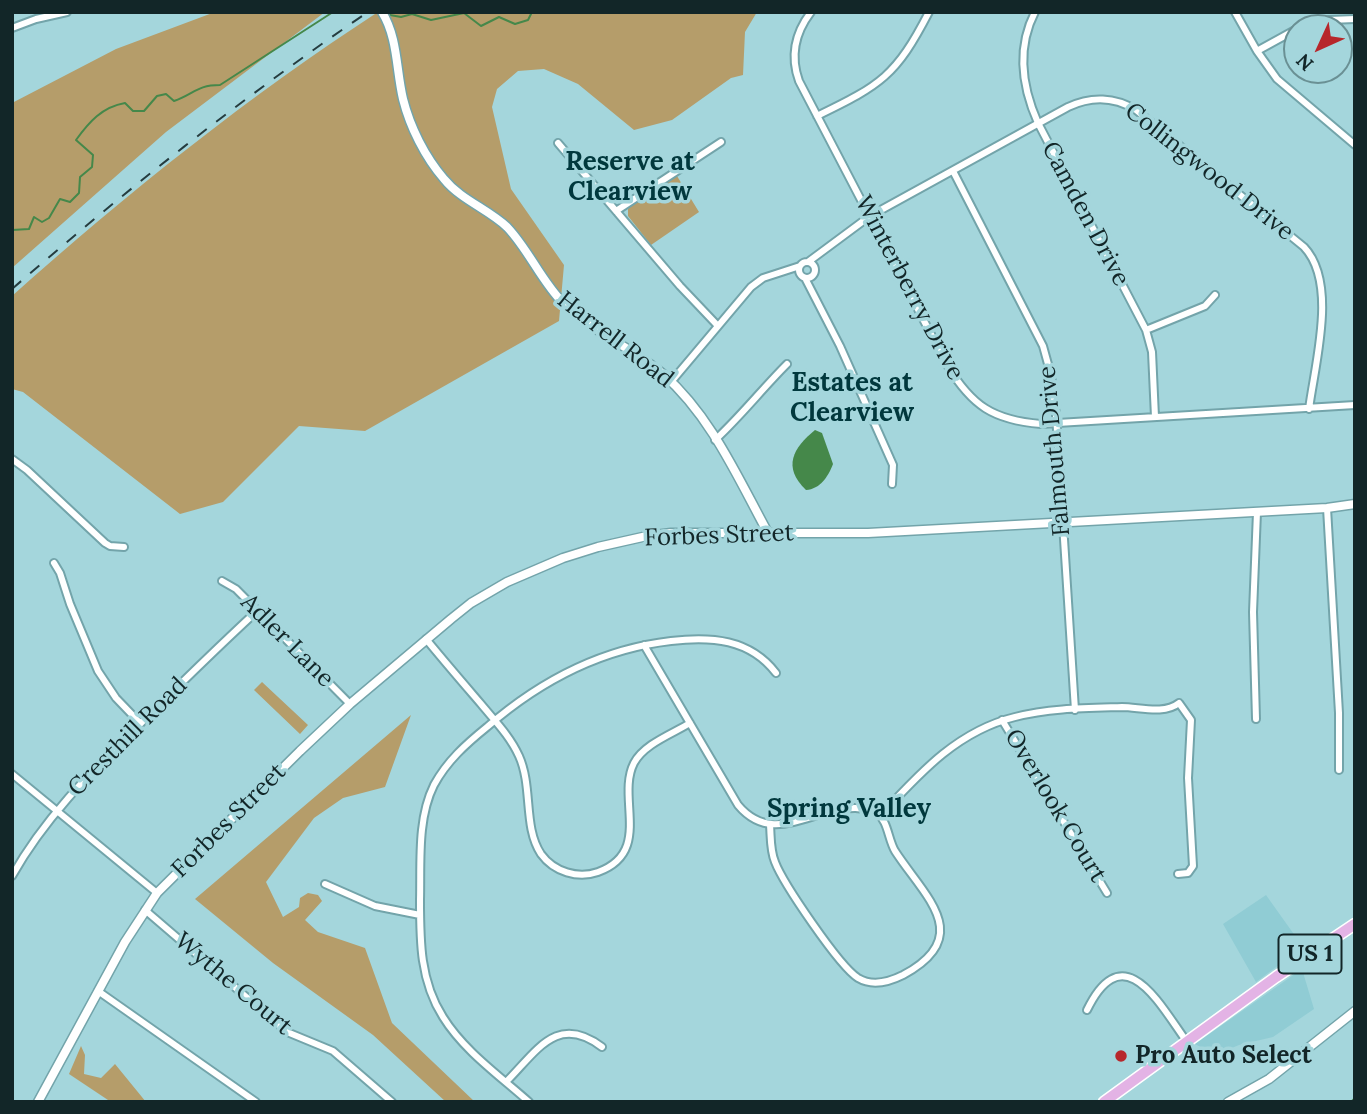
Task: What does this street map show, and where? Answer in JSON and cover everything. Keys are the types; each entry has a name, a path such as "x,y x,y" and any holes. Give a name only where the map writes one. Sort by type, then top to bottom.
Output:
{"main road":[{"name":"US 1","path":"1104,1102 1355,924"}],"street":[{"path":"12,28 67,12"},
{"name":"Harrell Road","path":"382,12 388,25 407,113 444,180 506,227 524,248 552,291 569,308 635,352 694,405 768,533"},
{"name":"Winterberry Drive","path":"811,12 797,34 794,64 799,81 947,365 965,392 981,407 1000,416 1027,423 1056,423 1355,405"},
{"path":"817,116 861,95 888,75 905,56 929,12"},
{"name":"Camden Drive","path":"1035,12 1024,42 1022,65 1026,92 1038,124 1146,330 1152,352 1155,417"},
{"path":"1235,12 1272,73 1290,92 1355,145"},
{"path":"1257,51 1283,37"},
{"name":"Collingwood Drive","path":"804,273 819,254 870,216 1083,101 1111,100 1128,105 1304,247 1318,267 1323,296 1308,409"},
{"path":"616,211 720,142"},
{"path":"558,143 698,307 718,326"},
{"name":"Falmouth Drive","path":"953,171 1043,346 1051,375 1075,710"},
{"path":"804,273 811,265"},
{"path":"671,382 755,283 787,271 804,273"},
{"path":"804,273 893,465 892,484"},
{"path":"1146,330 1205,306 1215,295"},
{"path":"716,440 787,364"},
{"path":"12,459 100,539 110,546 124,547"},
{"name":"Forbes Street","path":"38,1102 98,991 157,892 350,704 471,603 507,582 563,558 598,547 671,533 867,534 1327,508 1355,504"},
{"path":"1327,508 1339,713 1339,770"},
{"path":"1256,719 1253,612 1257,512"},
{"path":"54,563 61,573 70,604 98,671 116,698 140,723"},
{"name":"Adler Lane","path":"222,581 236,589 258,610 350,704"},
{"name":"Cresthill Road","path":"12,876 56,810 140,723 258,610"},
{"path":"426,639 495,720 514,747 524,768 531,827 537,847 554,866 563,871 580,875 599,872 612,864 628,843 631,823 630,777 638,757 690,723"},
{"path":"529,1102 460,1040 435,1003 422,961 420,915 424,821 429,798 440,777 454,758 495,720 534,691 570,670 607,655 644,646 694,639 728,642 758,655 776,673"},
{"path":"644,646 738,805 755,820 770,825 791,823 842,809 867,809 880,816 895,850 936,907 940,932 936,947 925,960 904,975 879,983 866,982 854,975 832,951 775,863 770,825"},
{"path":"880,816 935,759 972,734 1002,720 1032,713 1119,707 1156,709 1174,707 1179,703 1191,720 1188,791 1193,866 1190,872 1178,874"},
{"name":"Overlook Court","path":"1002,720 1107,892"},
{"path":"12,774 157,892"},
{"path":"325,884 375,906 420,915"},
{"name":"Wythe Court","path":"145,910 287,1032 333,1051 392,1102"},
{"path":"1087,1010 1111,979 1124,976 1134,978 1155,999 1187,1042"},
{"path":"98,991 256,1102"},
{"path":"1228,1102 1269,1079 1355,1011"},
{"path":"506,1082 555,1036 569,1032 578,1033 602,1047"}],"shaded area":[{"path":"215,12 325,12 166,132 12,268 12,103 116,49"},
{"path":"378,12 757,12 745,32 743,75 731,78 672,120 634,130 578,84 544,69 518,71 497,89 492,107 511,189 564,265 559,321 365,431 299,426 223,502 180,514 23,392 12,389 12,296 190,147 283,77"},
{"path":"677,176 699,212 651,245 628,216 628,209 632,203"},
{"path":"815,430 822,433 833,464 823,482 806,490 794,473 793,458 801,444"},
{"path":"262,682 308,725 300,734 254,690"},
{"path":"411,715 385,787 343,798 314,818 266,882 283,917 299,907 300,898 308,893 318,895 322,901 305,920 318,932 365,948 392,1023 475,1102 446,1102 373,1035 273,963 195,899"},
{"path":"1266,895 1303,947 1256,982 1223,924"},
{"path":"1302,969 1314,1009 1273,1037 1239,1045 1215,1055 1195,1044"},
{"path":"81,1046 85,1055 84,1074 101,1078 115,1064 146,1102 111,1102 69,1074"}],"waterway":[{"path":"12,230 29,229 34,217 42,222 49,218 60,199 70,202 79,193 80,177 92,167 93,155 76,140 91,121 103,112 125,103 133,111 144,111 157,96 166,94 174,101 201,88 220,85 333,12"},
{"path":"390,15 401,17 412,14 431,20 464,13 481,26 499,17 515,24 528,20 532,12"},
{"path":"1351,1102 1355,1098"}],"railway":[{"path":"12,289 186,145 368,12"}],"place":[{"name":"Pro Auto Select","path":"1121,1056"}],"district":[{"name":"Reserve at Clearview","path":"630,178"},
{"name":"Estates at Clearview","path":"852,399"},
{"name":"Spring Valley","path":"849,810"}]}
